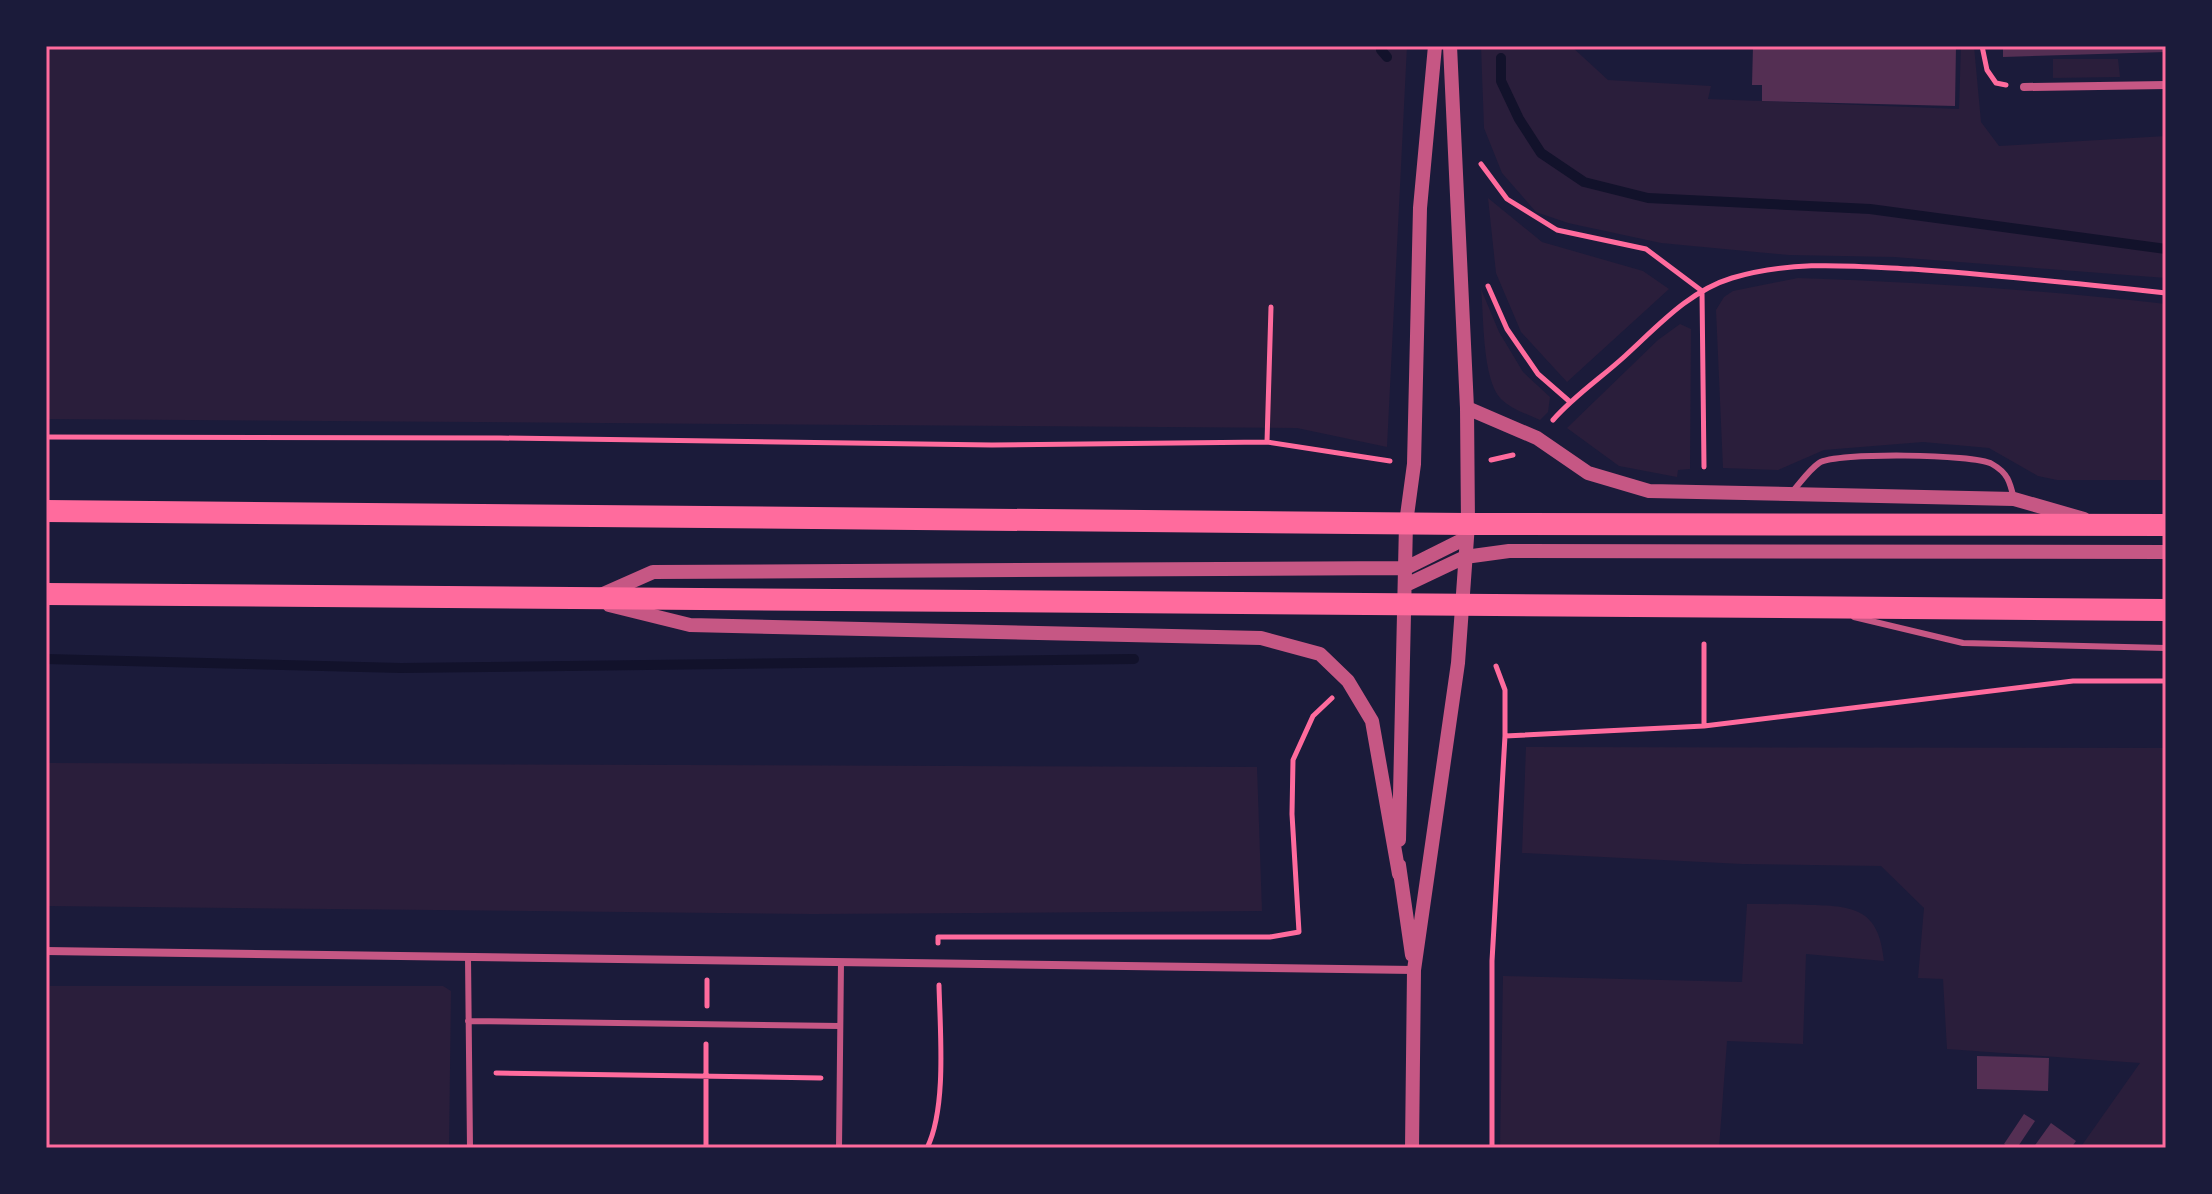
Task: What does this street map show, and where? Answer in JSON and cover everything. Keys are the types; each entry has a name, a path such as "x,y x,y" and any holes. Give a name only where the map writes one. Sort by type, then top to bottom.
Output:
{"highway":[{"path":"46,511 1406,523 1467,531 2162,522"},
{"path":"46,594 589,600 1406,594 1462,604 2166,610"}],"street":[{"path":"1399,874 1406,523 1414,464 1420,208 1435,46"},
{"path":"1412,1148 1414,970 1458,663 1467,531 1467,408 1450,46"},
{"path":"2024,87 2166,85"},
{"path":"1467,408 1537,438 1588,473 1649,491 2014,499 2105,525"},
{"path":"589,600 653,572 1406,568 1467,531"},
{"path":"1406,594 1465,557 1509,551 2166,552"},
{"path":"589,600 690,625 1261,638 1320,654 1348,681 1372,721 1414,970"},
{"path":"46,951 1414,970"}],"lane":[{"path":"1790,494 1819,463 1838,458 1886,455 1989,462 2009,477 2014,499"},
{"path":"1811,608 1963,643 2166,648"},
{"path":"468,957 470,1148"},
{"path":"839,1148 841,962"},
{"path":"468,1021 840,1026"}],"path":[{"path":"1982,46 1987,70 1996,83 2024,87"},
{"path":"1477,173 1476,158 1507,199 1557,230 1646,249 1702,291"},
{"path":"1467,462 1511,456 1537,438 1569,401 1624,357 1669,315 1702,291 1731,278 1779,267 1825,264 1995,275 2166,293"},
{"path":"1487,284 1507,329 1538,374 1569,401"},
{"path":"1702,291 1704,467"},
{"path":"1267,442 1271,307"},
{"path":"46,437 500,438 992,445 1267,442 1414,464"},
{"path":"1704,644 1704,726"},
{"path":"1492,1148 1492,961 1505,736 1505,690 1496,666"},
{"path":"1505,736 1704,726 2073,681 2166,681"},
{"path":"927,1148 934,1134 940,1074 938,937 1270,937 1299,932 1292,814 1293,760 1313,716 1332,697"},
{"path":"706,1148 707,979"},
{"path":"496,1073 822,1078"}],"shaded area":[{"path":"46,46 1407,46 1387,447 1297,428 46,419"},
{"path":"1481,46 1571,46 1608,80 1711,86 1708,99 1959,109 1961,46 1974,46 1981,122 1999,146 2166,136 2166,278 1894,257 1789,255 1661,243 1568,223 1536,212 1502,173 1484,128"},
{"path":"2053,59 2118,59 2120,77 2053,78"},
{"path":"1488,198 1542,242 1643,271 1669,289 1567,382 1521,332 1496,273"},
{"path":"1798,278 1982,287 2166,304 2166,480 2057,480 2038,476 1989,448 1923,442 1824,450 1778,470 1723,468 1716,310 1724,297 1733,291"},
{"path":"1481,289 1499,332 1523,372 1550,397 1548,412 1540,420 1509,406 1495,390 1487,363"},
{"path":"1680,324 1691,329 1690,469 1678,470 1677,477 1619,466 1567,428 1658,340"},
{"path":"1526,747 2166,748 2166,1148 2080,1148 2140,1063 1947,1049 1943,979 1918,978 1924,908 1881,866 1742,864 1522,853"},
{"path":"46,763 1257,767 1262,911 813,914 46,906"},
{"path":"1747,904 1827,906 1853,910 1871,921 1877,931 1884,961 1806,954 1803,1044 1727,1041 1719,1148 1500,1148 1503,976 1742,982"},
{"path":"50,986 443,986 451,991 449,1148 46,1148"}],"building":[{"path":"1753,46 1956,46 1955,106 1762,101 1762,85 1752,85"},
{"path":"2003,46 2166,46 2166,52 2003,57"},
{"path":"1977,1056 2049,1058 2048,1091 1977,1089"},
{"path":"2024,1114 2035,1121 2017,1148 2010,1148 2004,1144"},
{"path":"2051,1123 2076,1141 2071,1148 2033,1148"}],"waterway":[{"path":"1381,46 1387,57"},
{"path":"1501,58 1501,81 1519,119 1541,153 1584,182 1648,198 1870,209 2166,249"},
{"path":"46,659 401,668 1134,659"}]}
